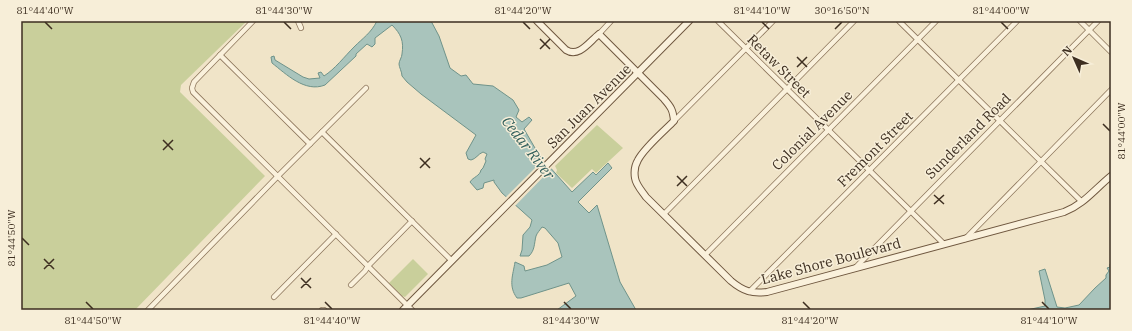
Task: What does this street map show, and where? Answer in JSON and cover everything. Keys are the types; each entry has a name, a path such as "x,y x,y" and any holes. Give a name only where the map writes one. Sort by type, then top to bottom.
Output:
{"street":[{"path":"253,21 194,82 192,88 193,92 368,266 408,309"},
{"path":"298,21 301,28"},
{"path":"537,21 566,50 574,53 579,52 611,21"},
{"name":"San Juan Avenue","path":"408,309 452,261 690,21"},
{"name":"Retaw Street","path":"718,21 944,244"},
{"path":"674,121 773,21"},
{"path":"664,214 854,21"},
{"path":"899,21 1082,202"},
{"name":"Colonial Avenue","path":"705,255 936,21"},
{"name":"Fremont Street","path":"749,292 1017,21"},
{"path":"1080,21 1111,52"},
{"name":"Sunderland Road","path":"855,268 1098,21"},
{"path":"598,34 671,107 674,113 674,121"},
{"path":"220,55 310,144"},
{"path":"148,310 366,88"},
{"path":"965,238 1111,90"},
{"name":"Lake Shore Boulevard","path":"674,121 637,160 634,172 640,190 736,285 749,292 767,292 965,238 1060,214 1071,210 1082,202 1111,176"},
{"path":"322,132 452,261"},
{"path":"351,285 412,221"},
{"path":"274,297 336,234"}],"green space":[{"path":"21,21 247,21 181,85 180,92 265,176 135,310 21,310"},
{"path":"597,125 623,148 596,173 592,169 572,188 556,173 557,170 555,166"},
{"path":"413,259 428,274 405,297 402,296 389,283"}],"water":[{"name":"Cedar River","path":"377,21 431,21 439,36 450,68 461,76 466,75 473,84 493,86 513,100 519,110 516,117 522,122 529,117 532,120 524,129 539,155 572,192 593,172 596,175 608,163 612,168 578,202 589,213 597,205 620,282 636,310 557,310 576,296 569,283 517,298 514,294 512,285 515,262 524,266 525,271 547,265 562,257 558,243 545,228 542,227 536,235 531,254 529,256 520,256 523,235 530,227 532,220 502,193 494,180 484,183 483,188 477,190 470,182 483,168 487,154 483,152 476,158 471,160 468,159 466,153 476,135 421,94 402,76 399,64 403,49 402,41 400,35 392,25 375,38 375,44 372,47 367,44 325,85 318,87 303,84 290,77 272,63 271,57 274,56 275,60 303,77 309,79 320,78 318,73 321,72 324,76 332,70 369,32"},
{"path":"1111,263 1111,310 1027,310 1045,306 1039,271 1045,269 1057,307 1065,308 1079,305 1106,278 1109,271 1107,268 1110,267"}],"pier":[{"path":"545,158 553,167 514,207 505,198"}]}
